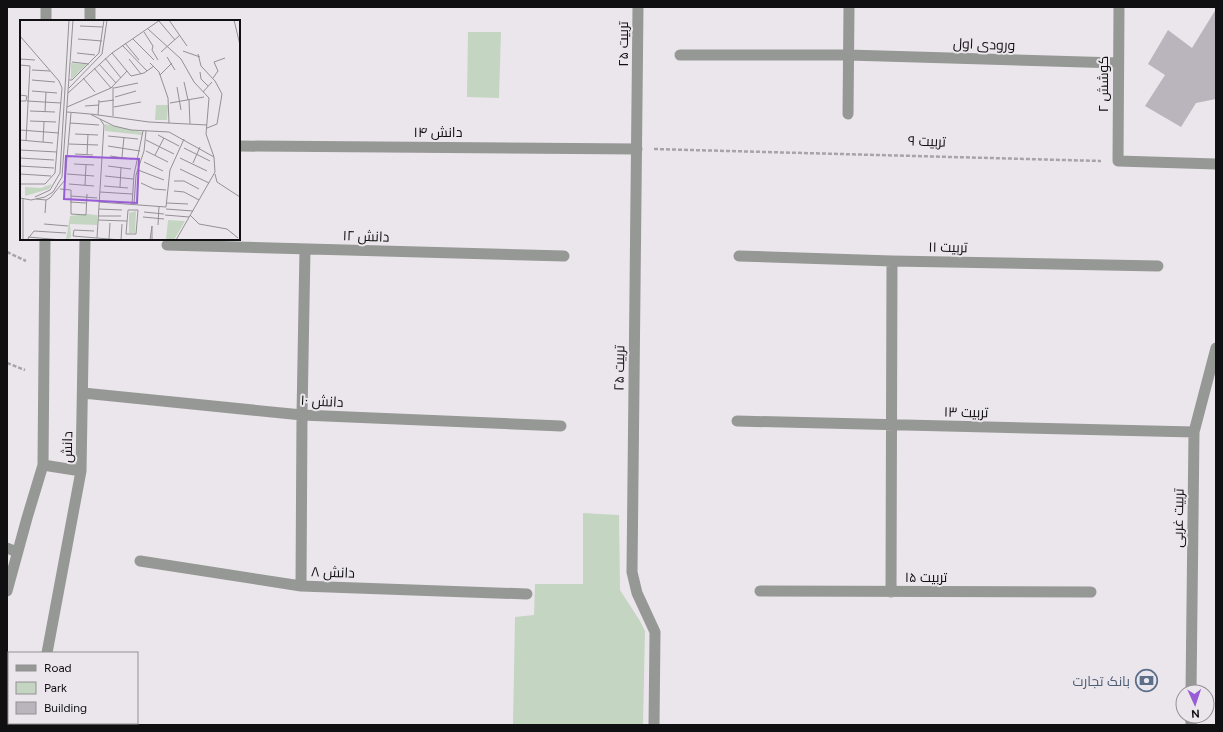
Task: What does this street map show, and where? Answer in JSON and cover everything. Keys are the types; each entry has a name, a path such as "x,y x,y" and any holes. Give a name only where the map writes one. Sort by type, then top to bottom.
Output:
{"street":[{"path":"46,7 46,20"},
{"path":"90,7 90,20"},
{"name":"تربیت ۲۵","path":"638,7 632,572 637,593 651,620 655,632 654,725"},
{"path":"848,114 849,7"},
{"name":"کوشش ۲","path":"1118,161 1119,7"},
{"name":"ورودی اول","path":"680,55 848,55 1118,63"},
{"name":"دانش ۱۴","path":"240,146 637,148"},
{"path":"1118,161 1216,164"},
{"name":"دانش","path":"7,591 12,550 43,465 45,240"},
{"name":"دانش","path":"47,652 81,471 85,240"},
{"name":"دانش ۱۲","path":"167,246 564,256"},
{"path":"301,586 305,249"},
{"name":"تربیت ۱۱","path":"739,256 892,261 1158,266"},
{"path":"891,592 892,261"},
{"name":"تربیت غربی","path":"1191,684 1194,432 1216,348"},
{"name":"دانش ۱۰","path":"83,393 302,415 561,426"},
{"name":"تربیت ۱۳","path":"737,421 1194,432"},
{"path":"43,465 81,471"},
{"name":"دانش ۸","path":"140,561 301,586 527,594"},
{"name":"تربیت ۱۵","path":"760,591 1091,592"}],"path":[{"name":"تربیت ۹","path":"637,148 1118,161"}],"green space":[{"path":"468,32 501,32 499,98 467,97"},
{"path":"583,513 619,515 620,590 645,631 643,725 513,725 515,617 534,615 535,584 583,584"}],"building":[{"path":"1216,9 1216,99 1196,103 1181,127 1145,106 1165,75 1148,64 1168,30 1192,48"}],"place":[{"name":"بانک تجارت","path":"1146,681"}]}
